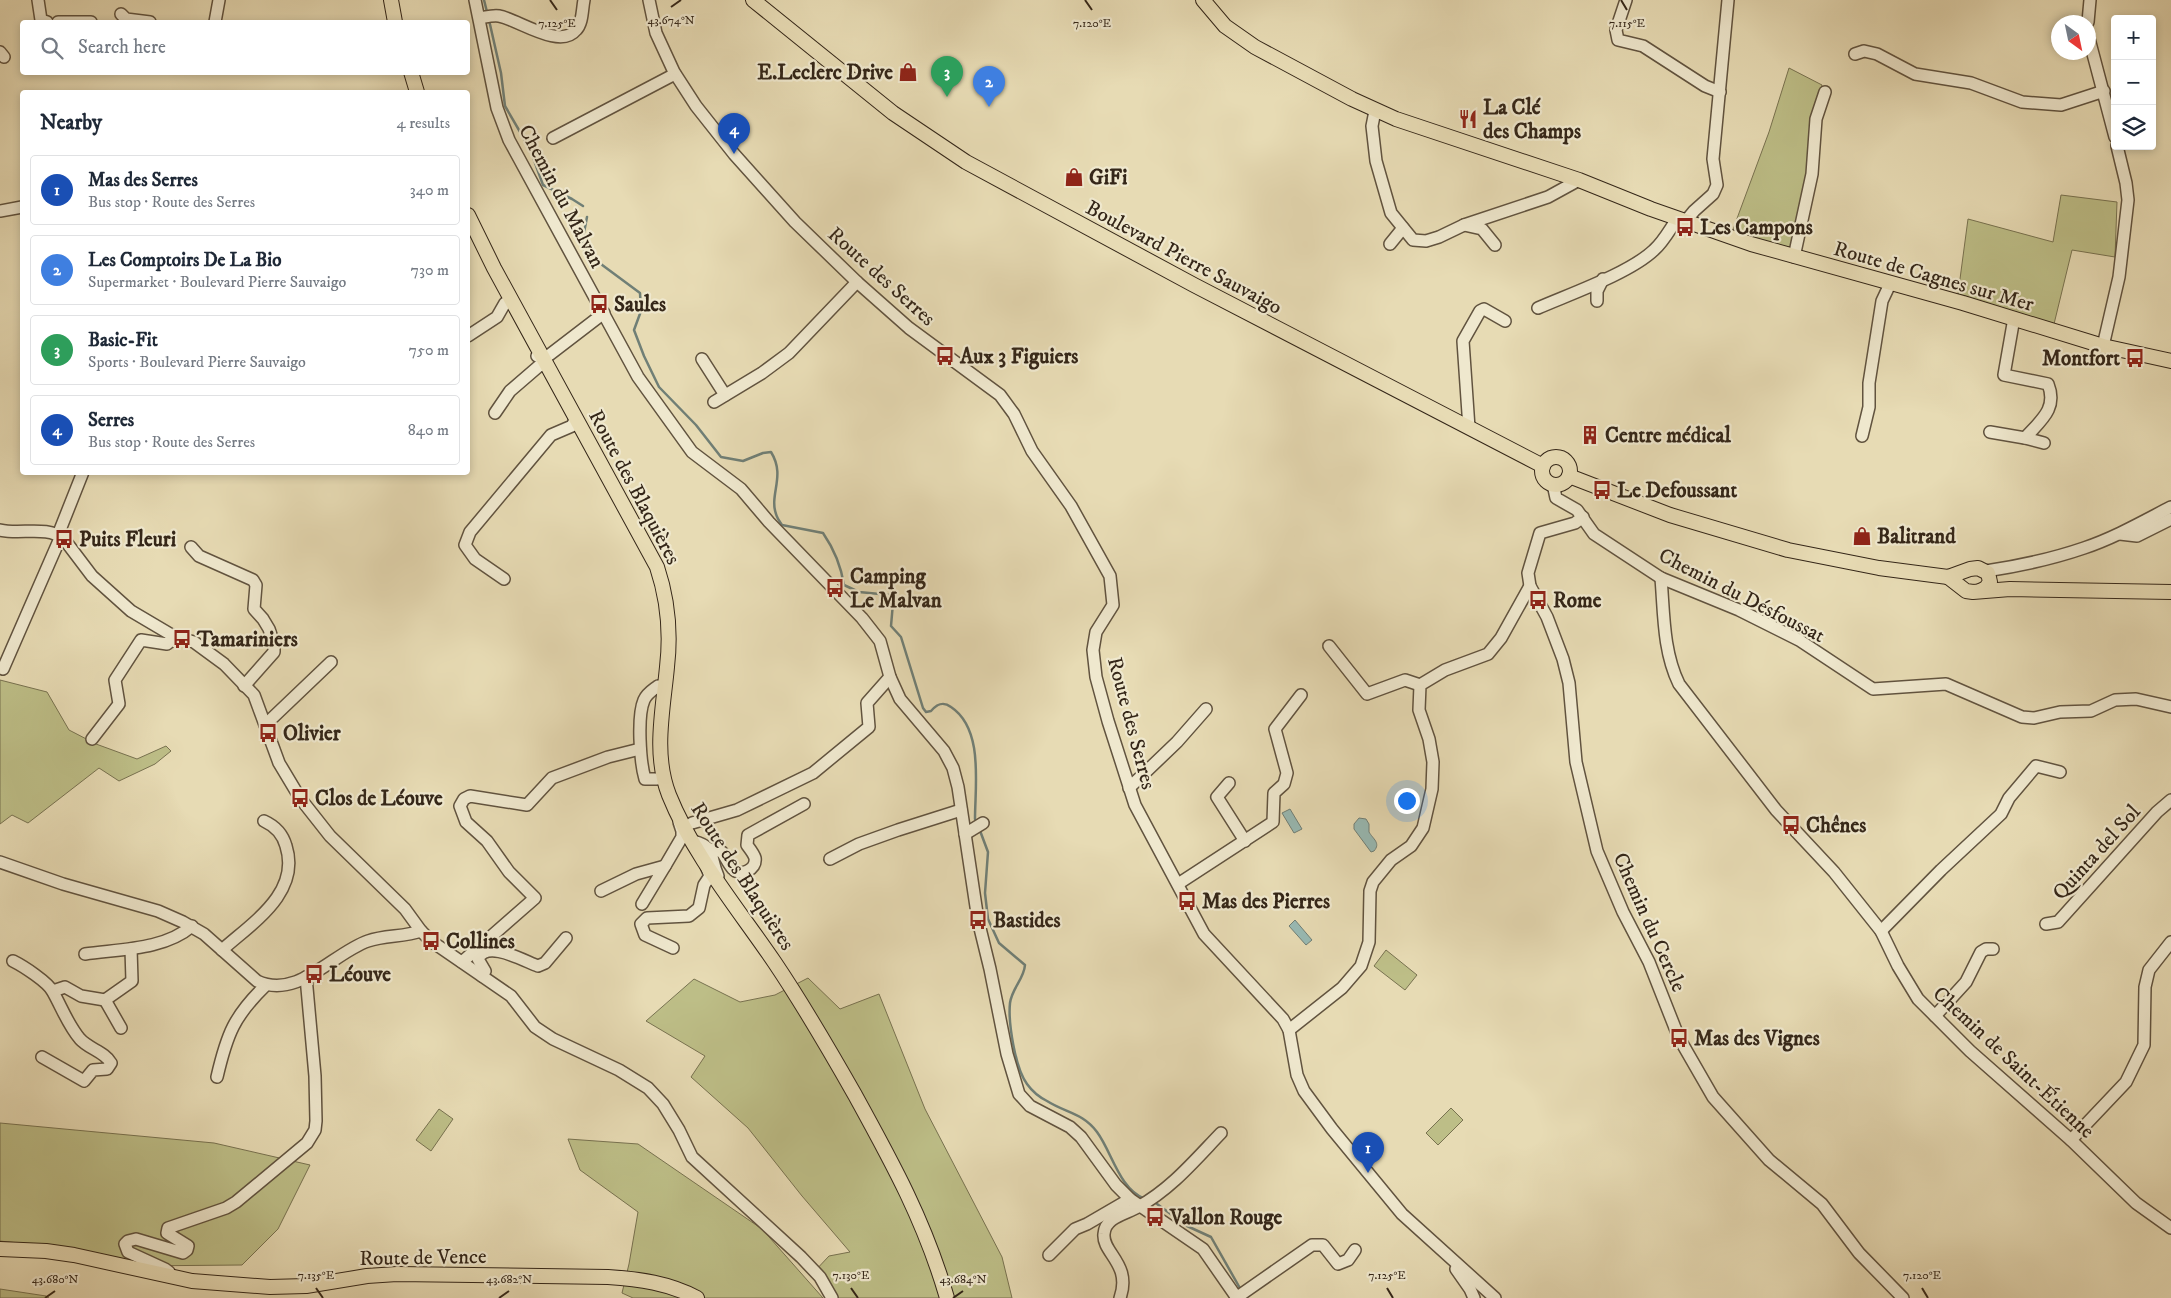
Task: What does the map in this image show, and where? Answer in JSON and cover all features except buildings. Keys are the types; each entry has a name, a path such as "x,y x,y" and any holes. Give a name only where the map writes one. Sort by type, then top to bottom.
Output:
{"main road":[{"path":"391,0 395,20"},
{"path":"401,0 401,20"},
{"name":"Boulevard Pierre Sauvaigo","path":"752,0 879,102 966,162 1107,240 1543,466"},
{"name":"Route de Cagnes sur Mer","path":"1203,0 1225,26 1248,42 1375,110 1579,180 1681,220 1794,257 2014,318 2103,346 2171,361"},
{"name":"Route des Blaquières","path":"470,219 541,363"},
{"name":"Route des Blaquières","path":"470,238 516,323 541,363 657,567 663,585 669,627 660,752 663,776 674,807 715,882 790,997 867,1131 909,1212 940,1298"},
{"name":"Route des Blaquières","path":"574,422 641,553 654,585 661,617 652,758 656,779 665,804 697,847 715,882 743,917 794,992 844,1076 898,1173 928,1238 947,1298"},
{"path":"1561,458 1568,463 1569,476 1562,483 1553,484 1545,479 1542,470 1543,466 1548,459 1561,458"},
{"path":"1569,476 1634,502 1764,544 1878,568 1957,579 1966,590 1973,592 1989,578"},
{"path":"1957,579 1970,569 1978,568 1989,578 2010,589 2171,592"},
{"name":"Route de Vence","path":"0,1249 46,1251 74,1255 192,1281 270,1287 306,1286 360,1277 397,1274 608,1277 628,1278 669,1286 697,1298"}],"street":[{"path":"38,0 41,20"},
{"path":"215,20 219,0"},
{"name":"Chemin du Malvan","path":"475,0 497,108 509,140 520,164 638,377 692,452 741,488 769,522 862,618 880,641 890,678 900,699 944,752 953,768 961,810 969,832 978,920 1007,1054 1020,1094 1030,1106 1070,1127 1081,1136 1116,1185 1130,1199 1145,1202 1203,1249 1240,1295"},
{"path":"480,18 497,16 539,32 558,36 566,35 574,32 579,25 584,0"},
{"name":"Route des Serres","path":"649,0 656,33 675,74 696,106 734,154 795,222 857,282 909,328 1000,396 1014,414 1032,451 1071,506 1110,576 1113,605 1096,632 1093,650 1096,677 1108,722 1135,805 1204,934 1282,1019 1289,1030 1297,1074 1304,1091 1346,1146 1402,1214 1495,1298"},
{"path":"1626,0 1616,30 1618,40 1643,46 1705,86 1720,92"},
{"path":"1538,308 1628,268 1655,249 1681,220 1713,194 1717,185 1713,159 1728,0"},
{"path":"2089,15 2090,0"},
{"path":"121,14 126,19 134,20"},
{"path":"1855,54 1864,51 1877,54 1915,74 1971,83 2022,102 2061,105 2104,92"},
{"path":"2095,60 2111,121"},
{"path":"553,138 675,74"},
{"path":"1794,257 1812,174 1816,119 1825,92"},
{"path":"1375,110 1372,126 1376,161 1391,214 1413,240 1426,241 1464,225 1548,197 1579,180"},
{"path":"2103,346 2119,277 2128,200 2118,150"},
{"path":"0,211 20,207"},
{"path":"1464,225 1482,229 1495,245"},
{"path":"1390,244 1403,228"},
{"path":"1597,302 1597,291 1603,279"},
{"path":"714,402 762,373 789,353 857,282"},
{"path":"1862,436 1869,407 1868,382 1882,301 1890,284"},
{"path":"470,335 498,318 505,303"},
{"path":"1469,428 1463,341 1480,311 1484,309 1505,321"},
{"path":"495,413 510,391 541,363 604,313"},
{"path":"2014,318 2004,375 2048,384 2052,392 2052,402 2048,411 2025,438"},
{"path":"702,358 725,395"},
{"path":"504,579 475,559 465,545 470,532 551,435 574,422"},
{"path":"1990,432 2044,443"},
{"path":"3,670 82,475"},
{"name":"Chemin du Désfoussat","path":"1553,484 1556,498 1577,510 1594,534 1660,578 1739,610 1799,640 1873,689 1946,684 2022,717 2034,718 2060,712 2092,710 2115,700 2136,699 2171,707"},
{"path":"1989,578 2084,548 2120,534 2171,507"},
{"path":"1329,646 1367,694 1405,680 1420,685 1445,670 1488,654 1501,638 1530,586 1528,573 1540,533 1575,522 1583,517"},
{"path":"2120,534 2137,536 2171,519"},
{"path":"0,530 58,535 92,576 131,611 175,637 194,642 224,664 254,695 279,763 316,819 330,836 405,909 421,931 431,941 510,996 535,1027 553,1039 619,1070 648,1088 663,1104 679,1130 692,1157 801,1257 820,1277 832,1298"},
{"path":"191,546 199,556 253,580 256,584 254,610 269,629 274,644 274,652 244,686"},
{"name":"Chemin de Saint-Étienne","path":"1660,578 1667,653 1679,684 1776,810 1834,872 1881,931 1898,966 1918,999 1970,1052 2071,1140 2136,1203 2171,1228"},
{"name":"Chemin du Cercle","path":"1530,586 1547,617 1563,659 1569,683 1576,762 1597,851 1622,912 1649,962 1690,1059 1713,1097 1769,1160 1822,1204 1859,1253 1903,1298"},
{"path":"92,739 119,704 115,680 141,640 167,644 175,637"},
{"path":"266,725 331,662"},
{"path":"692,823 737,810 813,773 869,727 867,702 890,678"},
{"path":"1289,1030 1342,988 1361,966 1369,942 1370,891 1373,882 1391,860 1411,846 1423,828 1432,789 1433,762 1429,739 1419,710 1420,685"},
{"path":"656,779 645,779 640,749 644,702 648,693 658,686"},
{"path":"1178,884 1273,822 1274,793 1284,784 1287,773 1275,729 1301,695"},
{"path":"1129,788 1177,742 1206,709"},
{"path":"462,962 535,898 509,872 487,841 466,822 460,806 464,799 470,796 527,805 552,778 608,757 640,749"},
{"path":"656,779 659,774 657,756 660,752"},
{"path":"1881,931 1941,870 2001,814 2009,798 2036,766 2060,772"},
{"path":"656,779 674,807"},
{"path":"1229,783 1217,797 1245,841"},
{"name":"Quinta del Sol","path":"2046,924 2058,922 2062,919 2157,812 2171,800"},
{"path":"601,891 636,874 666,866 697,847 722,852 734,871 740,873 747,872 755,863 755,857 747,845 748,835 804,804"},
{"path":"830,859 859,844 961,810"},
{"path":"222,950 275,901 288,877 288,852 285,842 278,831 264,821"},
{"path":"969,832 983,823"},
{"path":"0,862 63,884 158,911 192,926 258,981 266,985 276,985 306,977 366,942 421,931"},
{"path":"642,904 666,866"},
{"path":"673,948 644,936 641,924 647,918 689,916 699,908 704,885 715,882"},
{"path":"85,954 131,949 173,938 192,926"},
{"path":"482,976 485,970 478,959 488,949 500,951 538,966 545,963 566,938"},
{"path":"2071,1140 2126,1082 2144,1045 2145,987 2149,970 2171,942"},
{"path":"53,991 61,987 67,987 81,996 94,1000 105,1000 132,981 131,949"},
{"path":"1935,1016 1966,982 1980,952 1986,949 1993,949"},
{"path":"13,961 24,966 53,991 66,1020 80,1039 95,1051 107,1057 111,1065 103,1070 93,1070 84,1080 42,1057"},
{"path":"171,1277 165,1269 128,1252 125,1244 128,1241 136,1240 183,1253 187,1250 188,1246 167,1233 168,1228 226,1208 236,1202 307,1143 315,1130 315,1076 306,977"},
{"path":"217,1076 229,1032 238,1016 266,985"},
{"path":"105,1000 120,1028"},
{"path":"1120,1298 1123,1290 1121,1269 1104,1239 1104,1231 1111,1219 1168,1188 1221,1133"},
{"path":"1049,1255 1075,1229 1130,1199"},
{"path":"1240,1295 1312,1246 1323,1244 1338,1264 1348,1260 1356,1250"},
{"path":"1451,1258 1474,1298"}],"green space":[{"path":"1789,68 1822,85 1813,118 1810,161 1791,248 1732,232 1769,132"},
{"path":"2061,195 2117,202 2115,257 2072,250 2054,324 1958,294 1968,219 2053,242"},
{"path":"0,680 47,692 69,730 96,744 137,759 166,746 171,751 155,764 119,781 99,768 28,823 12,815 0,824"},
{"path":"1386,950 1417,975 1405,990 1374,966"},
{"path":"808,978 840,1009 879,994 925,1109 1002,1257 1012,1298 829,1298 813,1273 829,1256 850,1252 748,1128 691,1077 705,1056 646,1021 694,979 740,1002 775,995"},
{"path":"1451,1108 1463,1120 1438,1145 1426,1133"},
{"path":"439,1109 453,1119 431,1151 416,1140"},
{"path":"0,1123 214,1143 310,1165 278,1229 242,1265 131,1266 73,1249 0,1241"},
{"path":"568,1139 638,1144 762,1229 823,1298 633,1298 622,1293 638,1212 580,1170"},
{"path":"0,1289 46,1296 49,1298 0,1298"}],"water":[{"path":"1290,809 1302,829 1294,833 1282,813"},
{"path":"1359,818 1366,819 1369,824 1369,832 1377,843 1374,851 1371,852 1354,829 1354,824"},
{"path":"1295,920 1312,940 1306,945 1289,926"}],"waterway":[{"path":"484,0 487,12"},
{"path":"489,20 501,73 505,106 530,149 543,185 583,206"},
{"path":"587,217 582,243 586,253 640,293 641,311 634,330 659,387 696,425 721,457 743,461 771,452 777,469 774,507 782,525 823,533 836,558 844,585 859,592 890,595 893,603 891,626 901,637 923,708 926,712 931,711 940,704 948,705 962,717 969,729 975,759 975,819 977,823"},
{"path":"979,828 988,852 985,893 988,919 999,943 1025,965 1023,975 1010,1003 1013,1045 1023,1077 1038,1096 1080,1117 1092,1126 1102,1140 1122,1179 1136,1194 1145,1199"},
{"path":"1153,1201 1187,1226 1211,1237 1241,1290"}],"place":[{"name":"E.Leclerc Drive","path":"908,72"},
{"name":"Basic-Fit","path":"947,97"},
{"name":"Les Comptoirs De La Bio","path":"989,107"},
{"name":"La Clé des Champs","path":"1468,119"},
{"name":"Serres","path":"734,154"},
{"name":"GiFi","path":"1074,177"},
{"name":"Les Campons","path":"1685,227"},
{"name":"Saules","path":"599,304"},
{"name":"Aux 3 Figuiers","path":"945,356"},
{"name":"Montfort","path":"2135,358"},
{"name":"Centre médical","path":"1590,435"},
{"name":"Le Defoussant","path":"1602,490"},
{"name":"Balitrand","path":"1862,536"},
{"name":"Puits Fleuri","path":"64,539"},
{"name":"Camping Le Malvan","path":"835,588"},
{"name":"Rome","path":"1538,600"},
{"name":"Tamariniers","path":"182,639"},
{"name":"Olivier","path":"268,733"},
{"name":"Clos de Léouve","path":"300,798"},
{"name":"Chênes","path":"1791,825"},
{"name":"Mas des Pierres","path":"1187,901"},
{"name":"Bastides","path":"978,920"},
{"name":"Collines","path":"431,941"},
{"name":"Léouve","path":"314,974"},
{"name":"Mas des Vignes","path":"1679,1038"},
{"name":"Mas des Serres","path":"1368,1173"},
{"name":"Vallon Rouge","path":"1155,1217"}]}
